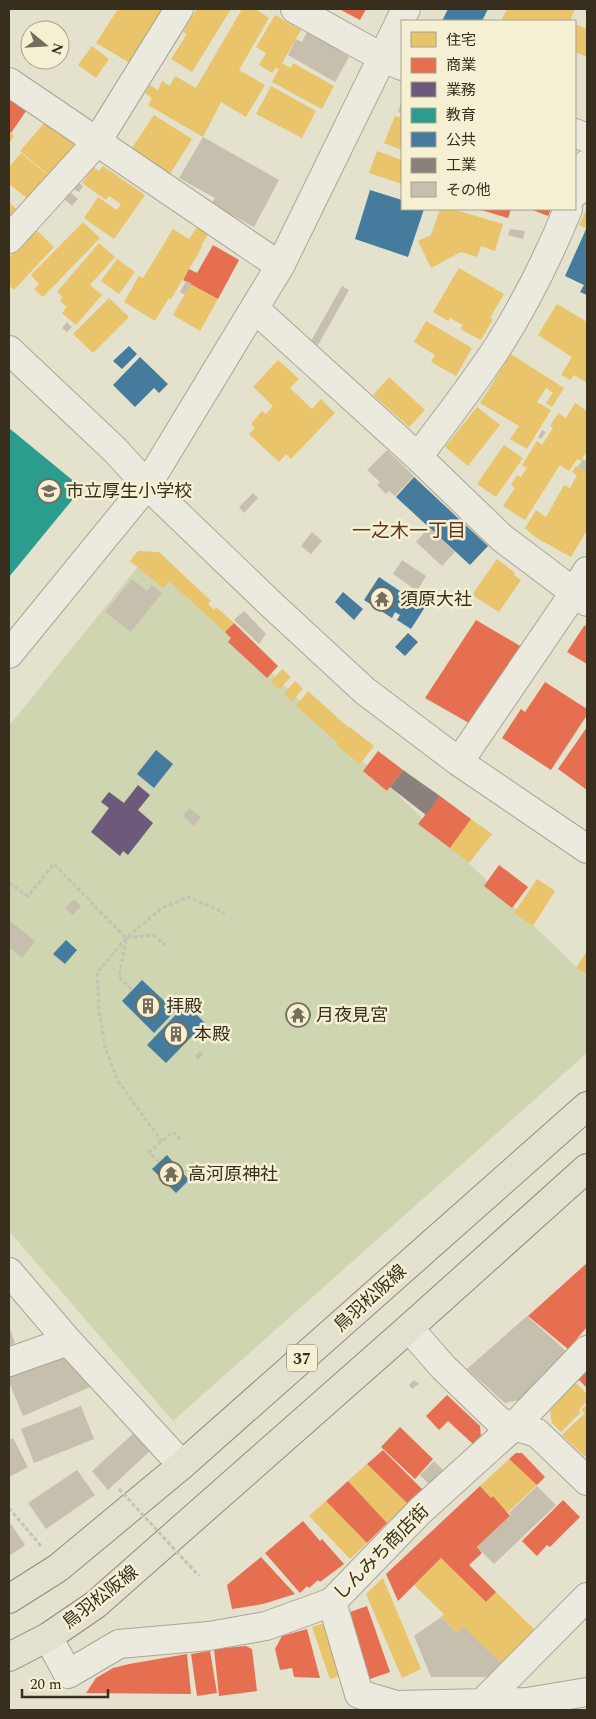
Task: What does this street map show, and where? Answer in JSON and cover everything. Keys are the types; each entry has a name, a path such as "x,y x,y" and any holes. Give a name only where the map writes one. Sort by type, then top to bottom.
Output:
{"main road":[{"name":"鳥羽松阪線","path":"9,1599 58,1568 182,1465 587,1106"},
{"name":"鳥羽松阪線","path":"9,1657 48,1637 94,1605 409,1328 587,1168"}],"street":[{"path":"9,239 96,143 180,9"},
{"path":"295,9 393,62"},
{"path":"9,654 147,485 280,266 393,62 401,29"},
{"path":"9,82 96,143 280,266"},
{"path":"576,192 587,164"},
{"path":"418,457 498,346 522,306 558,234 568,210"},
{"path":"255,309 418,457 502,538 583,589 460,762"},
{"path":"9,350 115,450 147,485 273,606 365,691 460,762 587,849"},
{"path":"9,1272 68,1341 182,1465"},
{"path":"409,1328 443,1367 500,1422 537,1433 587,1481"},
{"path":"9,1362 68,1341"},
{"name":"しんみち商店街","path":"48,1637 68,1674 119,1644 209,1636 266,1626 332,1602 420,1511 514,1426 587,1350"},
{"path":"482,1703 587,1597"},
{"path":"332,1602 359,1694 396,1705 527,1702 587,1692"}],"path":[{"path":"9,883 28,896 54,864 126,938"},
{"path":"162,1142 118,1081 105,1047 99,1010 97,973 126,938 162,908 188,897 225,913"},
{"path":"126,938 153,935 165,945"},
{"path":"126,938 118,977 132,990"},
{"path":"159,1162 149,1152 173,1132 181,1140"},
{"path":"119,1489 199,1576"},
{"path":"9,1508 42,1546"}],"green space":[{"name":"月夜見宮","path":"148,554 587,977 587,1053 173,1421 9,1231 9,726"}],"building: 住宅":[{"path":"118,9 159,9 163,11 130,63 96,43"},
{"path":"197,9 231,9 192,72 171,59 187,34 183,32"},
{"path":"242,9 255,9 269,18 239,70 265,85 246,117 221,102 203,137 148,105 152,98 145,93 150,85 158,90 162,81 170,86 175,76 196,88"},
{"path":"507,9 575,9 570,20 502,20"},
{"path":"275,15 301,30 282,63 291,68 293,63 334,86 322,109 272,82 279,69 276,68 272,73 259,65 266,53 256,47"},
{"path":"576,24 587,29 587,57 576,52"},
{"path":"92,46 109,59 96,78 78,65"},
{"path":"271,86 316,111 302,138 256,114"},
{"path":"154,115 192,139 170,174 132,148"},
{"path":"395,116 401,118 401,150 384,143"},
{"path":"47,120 76,145 49,175 20,151"},
{"path":"9,131 14,136 9,143"},
{"path":"377,151 401,160 401,184 369,173"},
{"path":"21,153 48,175 28,199 9,184 9,167"},
{"path":"103,166 145,195 114,239 84,218 98,197 117,210 121,204 109,196 106,200 82,183 93,167 99,171"},
{"path":"9,202 16,209 9,217"},
{"path":"440,210 455,210 503,224 495,251 481,246 477,257 461,252 431,268 418,241 431,235"},
{"path":"585,212 587,213 587,229 579,225"},
{"path":"83,222 100,238 43,297 34,289 39,284 31,275"},
{"path":"199,224 210,231 171,299 169,298 155,321 124,302 139,276 143,278 173,229 189,239"},
{"path":"35,229 54,247 14,290 9,285 9,257"},
{"path":"99,243 115,257 90,285 102,295 76,325 62,313 67,307 60,301 63,297 57,292"},
{"path":"117,259 135,272 119,294 101,281"},
{"path":"459,268 504,294 490,318 493,319 481,340 460,329 463,325 450,318 448,321 433,312"},
{"path":"191,283 218,299 200,331 173,315"},
{"path":"109,298 129,317 93,353 73,334"},
{"path":"557,304 587,322 587,383 574,375 570,380 561,375 572,357 538,335"},
{"path":"426,321 472,348 456,376 431,362 435,355 414,342"},
{"path":"511,354 564,388 552,407 546,403 553,393 546,388 537,402 551,410 527,449 510,439 519,426 480,403"},
{"path":"278,360 299,379 290,388 312,409 321,399 335,413 291,459 286,454 279,462 249,434 255,428 251,424 262,411 266,414 273,406 253,387"},
{"path":"389,377 425,410 409,427 373,395"},
{"path":"575,403 587,411 587,451 581,461 577,459 569,471 560,465 525,520 503,506 515,488 511,485 517,475 521,477 527,468 522,465 537,441 542,445 553,428 550,426 558,413 566,418"},
{"path":"477,407 500,425 468,466 445,447"},
{"path":"504,445 523,458 496,497 477,484"},
{"path":"576,466 587,472 587,530 571,557 535,537 525,528 536,510 546,517 564,485 570,488 577,475 572,472"},
{"path":"138,551 159,552 211,601 208,604 214,610 216,607 234,623 225,632 169,581 163,588 130,561"},
{"path":"497,559 521,580 499,612 472,595"},
{"path":"282,669 291,677 279,689 271,682"},
{"path":"295,681 303,689 292,701 284,694"},
{"path":"308,691 349,728 374,746 360,764 336,745 338,743 296,706"},
{"path":"471,819 492,834 469,863 450,848"},
{"path":"537,879 555,891 533,926 514,913"},
{"path":"587,951 587,975 576,968"},
{"path":"575,1382 587,1394 587,1401 579,1410 581,1412 561,1432 552,1423 550,1411"},
{"path":"587,1404 587,1456 584,1456 562,1435 585,1413 581,1410"},
{"path":"509,1459 537,1485 507,1513 493,1496 491,1498 480,1486"},
{"path":"367,1464 408,1504 387,1523 348,1481"},
{"path":"326,1501 367,1543 350,1559 309,1516"},
{"path":"441,1558 486,1602 496,1592 535,1630 502,1664 463,1626 457,1633 441,1617 444,1614 414,1585"},
{"path":"383,1578 421,1669 402,1678 366,1594"},
{"path":"333,1620 350,1673 330,1679 312,1627"}],"building: 商業":[{"path":"339,9 366,9 360,20"},
{"path":"9,99 26,111 11,133 9,131"},
{"path":"481,210 511,210 508,218"},
{"path":"533,210 551,210 548,216"},
{"path":"213,245 239,260 218,299 183,280 189,269 197,273"},
{"path":"476,620 522,647 476,727 425,698"},
{"path":"234,623 278,666 267,678 228,642 231,638 225,632"},
{"path":"587,625 587,664 567,652 584,626"},
{"path":"545,682 587,709 587,715 551,770 502,738 521,709 525,712"},
{"path":"587,727 587,790 558,769"},
{"path":"378,751 403,770 387,791 363,771"},
{"path":"440,796 471,819 450,848 418,824"},
{"path":"499,865 528,887 512,908 484,886"},
{"path":"587,1263 587,1327 568,1349 528,1316"},
{"path":"587,1367 587,1388 577,1378"},
{"path":"447,1395 480,1426 481,1436 473,1444 448,1421 439,1430 426,1416"},
{"path":"400,1427 433,1459 415,1479 381,1447"},
{"path":"383,1450 423,1490 408,1504 367,1464"},
{"path":"516,1453 522,1453 545,1477 537,1485 509,1459"},
{"path":"348,1481 387,1523 367,1543 326,1501"},
{"path":"480,1486 491,1498 493,1496 510,1516 477,1547 482,1553 469,1565 496,1592 486,1602 441,1558 398,1601 386,1574"},
{"path":"563,1500 580,1517 550,1547 547,1545 537,1556 522,1541"},
{"path":"303,1521 344,1564 320,1582 318,1580 309,1588 307,1586 300,1593 265,1553"},
{"path":"261,1557 295,1594 263,1604 232,1609 227,1585"},
{"path":"367,1606 390,1672 370,1679 365,1665 357,1668 339,1616"},
{"path":"307,1629 320,1678 294,1677 292,1668 280,1670 275,1649 282,1636"},
{"path":"246,1646 252,1649 257,1691 219,1696 214,1649"},
{"path":"210,1651 217,1693 197,1696 191,1654"},
{"path":"187,1654 191,1694 86,1693 96,1678 113,1668"}],"building: 業務":[{"path":"138,785 150,795 138,810 153,823 128,855 123,851 120,856 91,832 109,808 101,802 109,792 124,803"}],"building: 教育":[{"name":"市立厚生小学校","path":"9,428 82,488 9,577"}],"building: 公共":[{"path":"448,9 488,9 482,20 442,20"},
{"path":"370,190 401,200 401,210 424,210 408,257 355,239"},
{"path":"587,227 587,295 580,292 584,285 565,276"},
{"path":"129,346 137,354 122,369 113,361"},
{"path":"140,357 168,384 159,393 154,388 135,407 113,385"},
{"path":"414,477 488,546 470,565 396,497"},
{"path":"379,577 406,595 403,601 407,604 413,596 427,604 411,629 397,620 400,615 395,612 392,618 364,600"},
{"path":"343,592 363,609 354,620 335,602"},
{"path":"408,633 418,642 405,656 395,647"},
{"path":"156,750 173,764 154,788 137,774"},
{"path":"66,940 77,950 65,964 53,954"},
{"name":"拝殿","path":"142,980 175,1011 154,1033 122,1001"},
{"name":"本殿","path":"186,1004 205,1023 166,1063 147,1045"},
{"name":"高河原神社","path":"167,1155 189,1180 176,1193 152,1169"}],"building: 工業":[{"path":"403,770 440,796 426,815 390,787"}],"building: その他":[{"path":"308,30 339,48 338,50 349,57 335,82 288,55 296,39 302,42"},
{"path":"203,137 279,180 254,227 211,204 215,198 179,178"},
{"path":"77,182 83,186 79,192 72,188"},
{"path":"69,191 78,199 72,206 63,198"},
{"path":"510,229 525,231 523,239 508,235"},
{"path":"186,281 191,283 185,295 180,292"},
{"path":"342,286 349,290 318,345 311,341"},
{"path":"67,322 72,327 67,332 62,328"},
{"path":"542,430 546,432 541,439 538,437"},
{"path":"387,450 414,476 395,496 389,491 386,494 377,485 380,482 367,470"},
{"path":"583,459 587,462 587,472 578,467"},
{"path":"253,493 258,498 244,513 239,507"},
{"path":"429,527 455,552 442,566 416,542"},
{"path":"312,532 322,541 311,554 301,546"},
{"path":"402,560 426,576 417,591 393,574"},
{"path":"132,579 147,591 152,585 162,593 131,632 105,612"},
{"path":"244,611 266,634 259,644 234,620"},
{"path":"189,808 201,817 194,826 183,816"},
{"path":"74,899 81,906 73,915 65,908"},
{"path":"9,920 35,941 22,958 9,947"},
{"path":"200,1051 203,1054 198,1060 195,1056"},
{"path":"527,1316 566,1351 533,1389 519,1400 505,1403 467,1369"},
{"path":"9,1326 15,1343 9,1346"},
{"path":"60,1354 90,1387 23,1416 9,1382 9,1377"},
{"path":"414,1380 419,1384 412,1389 409,1385"},
{"path":"81,1406 94,1439 34,1463 21,1429"},
{"path":"135,1432 151,1450 108,1490 92,1471"},
{"path":"13,1438 28,1467 9,1477 9,1440"},
{"path":"434,1461 443,1470 429,1484 420,1475"},
{"path":"77,1470 95,1495 46,1529 28,1503"},
{"path":"537,1486 556,1505 494,1564 477,1547 511,1515 509,1513"},
{"path":"9,1521 25,1545 9,1556"},
{"path":"441,1617 457,1633 463,1626 502,1664 491,1677 431,1677 414,1636"}],"place":[{"name":"市立厚生小学校","path":"49,491"},
{"name":"須原大社","path":"382,599"},
{"name":"拝殿","path":"148,1006"},
{"name":"月夜見宮","path":"298,1015"},
{"name":"本殿","path":"176,1034"},
{"name":"高河原神社","path":"171,1174"}],"district":[{"name":"一之木一丁目","path":"409,530"}]}
